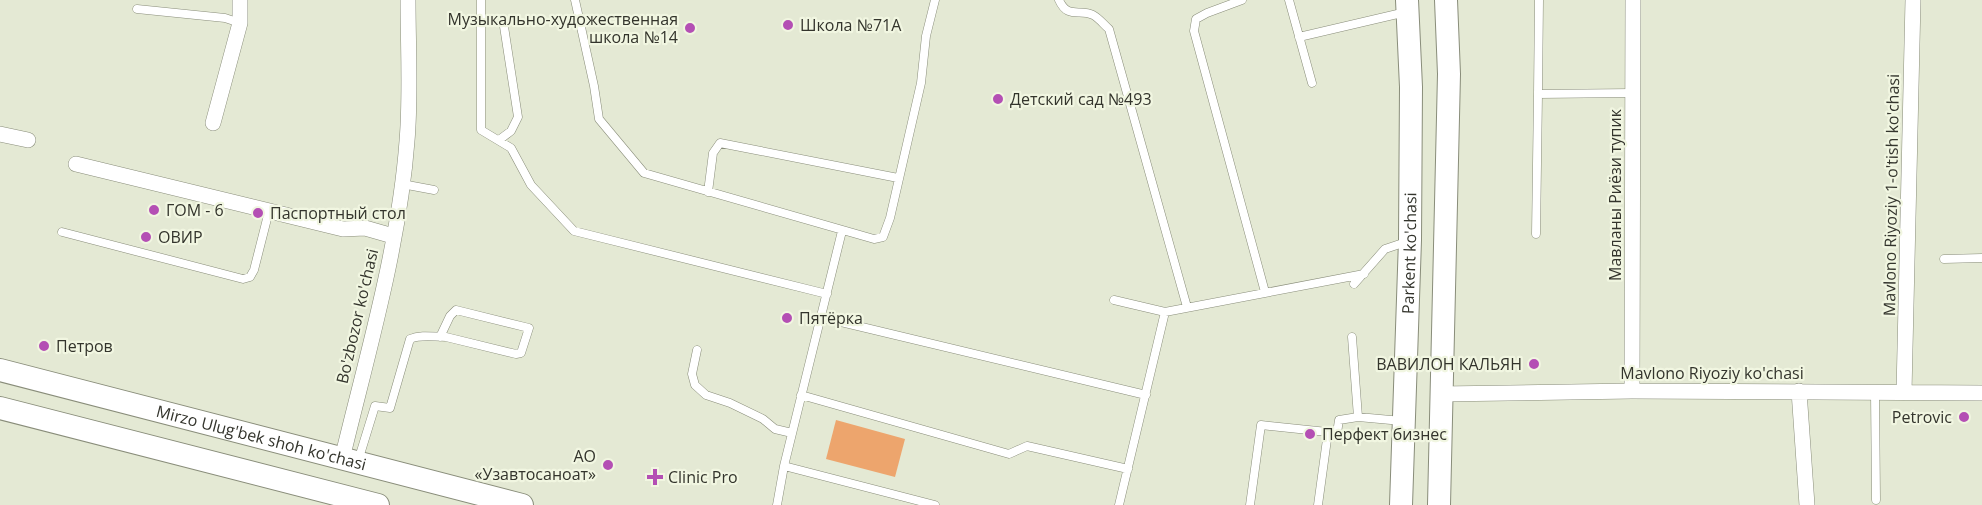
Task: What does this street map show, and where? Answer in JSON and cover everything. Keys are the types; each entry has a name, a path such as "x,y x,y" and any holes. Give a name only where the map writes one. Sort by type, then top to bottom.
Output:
{"main road":[{"path":"1439,505 1449,74 1446,0"},
{"name":"Parkent ko'chasi","path":"1401,505 1410,240 1411,87 1408,6"},
{"name":"Mirzo Ulug'bek shoh ko'chasi","path":"0,370 522,505"},
{"path":"0,408 369,504"},
{"path":"333,494 350,461"}],"street":[{"path":"213,123 240,23 240,0"},
{"name":"Bo'zbozor ko'chasi","path":"350,461 402,184 407,141 408,0"},
{"name":"Мавланы Риёзи тупик","path":"1632,391 1633,0"},
{"name":"Mavlono Riyoziy 1-o'tish ko'chasi","path":"1904,392 1913,0"},
{"path":"0,134 28,140"},
{"path":"76,164 343,229 365,228 393,236"},
{"name":"Mavlono Riyoziy ko'chasi","path":"1441,394 1632,391 1982,393"},
{"path":"1799,391 1807,505"}],"lane":[{"path":"481,0 481,130 511,148 531,185 574,231 826,294"},
{"path":"575,0 599,120 644,173 874,239 883,237 890,218 921,83 926,36 935,0"},
{"path":"1059,0 1071,13 1092,14 1109,29 1186,307"},
{"path":"1242,0 1196,19 1194,31 1264,292"},
{"path":"1289,0 1312,83"},
{"path":"1536,234 1539,0"},
{"path":"1299,37 1408,6"},
{"path":"137,9 225,18 240,23"},
{"path":"499,140 511,131 518,117 503,20"},
{"path":"1538,94 1633,93"},
{"path":"708,192 712,153 720,143 898,178"},
{"path":"402,184 434,190"},
{"path":"62,232 247,279 254,270 269,211"},
{"path":"777,505 784,466 842,231"},
{"path":"1354,284 1385,249 1410,240"},
{"path":"1944,259 1982,258"},
{"path":"1114,300 1166,312 1364,274"},
{"path":"350,461 375,406 390,408 410,339 440,337 516,354 521,353 529,328 456,310 450,316 440,337"},
{"path":"1119,505 1166,312"},
{"path":"820,316 1146,395"},
{"path":"1352,337 1358,417"},
{"path":"697,350 692,375 694,385 706,394 763,419 775,429 792,433"},
{"path":"1875,392 1876,500"},
{"path":"801,395 1009,454 1026,446 1128,470"},
{"path":"1250,505 1261,425 1337,433 1339,420 1358,417 1404,421"},
{"path":"1318,505 1328,432"},
{"path":"784,466 934,505"}],"shaded area":[{"path":"836,420 905,439 895,477 826,459"}],"place":[{"name":"Школа №71А","path":"788,25"},
{"name":"Музыкально-художественная школа №14","path":"690,28"},
{"name":"Детский сад №493","path":"998,99"},
{"name":"ГОМ - 6","path":"154,210"},
{"name":"Паспортный стол","path":"258,213"},
{"name":"ОВИР","path":"146,237"},
{"name":"Пятёрка","path":"787,318"},
{"name":"Петров","path":"44,346"},
{"name":"ВАВИЛОН КАЛЬЯН","path":"1534,364"},
{"name":"Petrovic","path":"1964,417"},
{"name":"Перфект бизнес","path":"1310,434"},
{"name":"АО «Узавтосаноат»","path":"608,465"},
{"name":"Clinic Pro","path":"655,477"}]}
